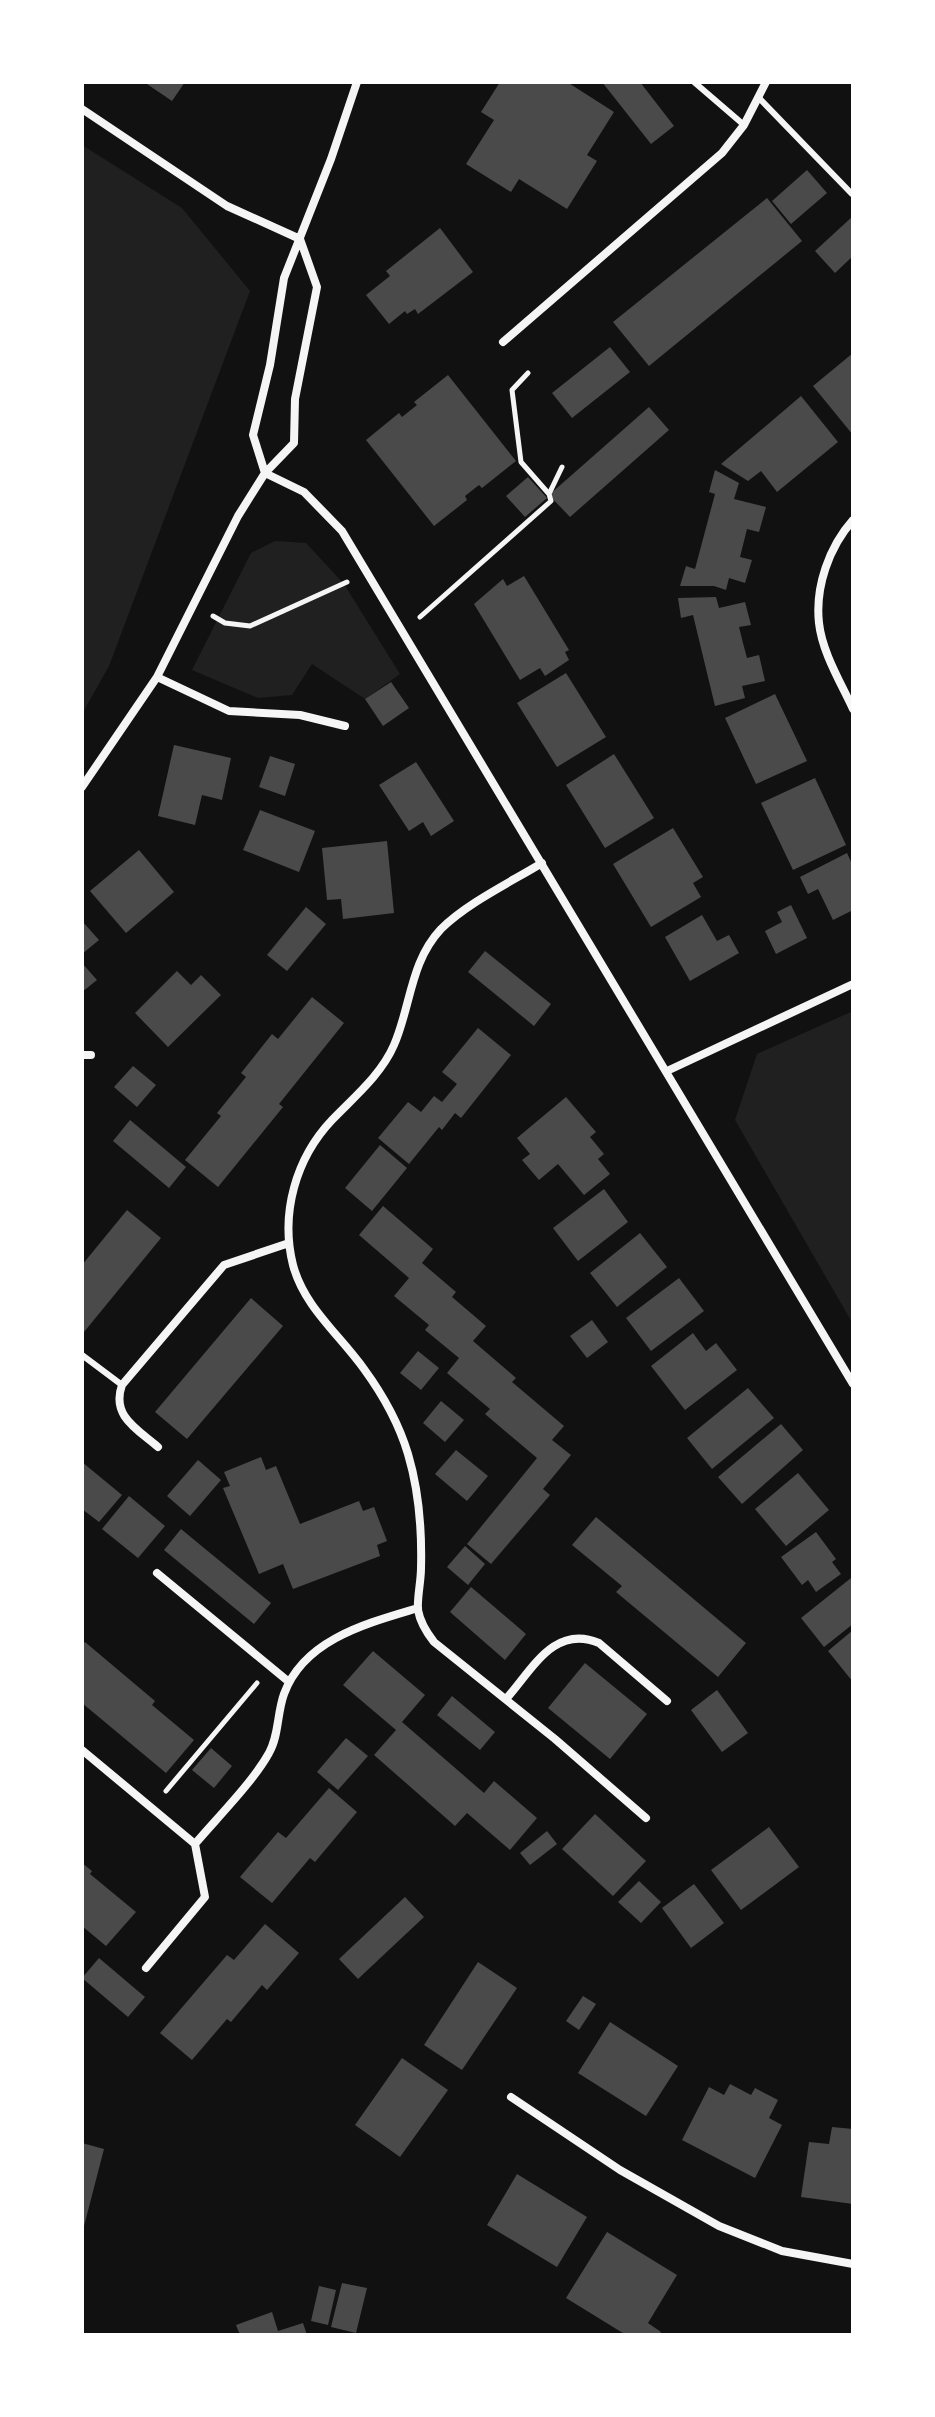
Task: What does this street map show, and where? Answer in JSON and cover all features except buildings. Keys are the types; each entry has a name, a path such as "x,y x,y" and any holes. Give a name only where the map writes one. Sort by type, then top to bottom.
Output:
{"street":[{"path":"357,82 284,278 270,365 253,435 265,473 304,492 342,531 853,1384"},
{"path":"503,342 722,153 744,125 766,82"},
{"path":"82,109 227,206 300,239 317,287 295,399 294,443 265,473 238,516 157,677 82,787"},
{"path":"853,520 830,555 820,587 819,624 828,656 853,709"},
{"path":"157,677 229,711 300,715 345,726"},
{"path":"542,863 456,916 429,944 413,978 393,1048 365,1086 319,1134 300,1166 294,1186 289,1243 303,1290 364,1368 401,1431 411,1464 421,1522 418,1608 426,1631 434,1642 646,1818"},
{"path":"667,1071 853,984"},
{"path":"158,1447 123,1417 118,1402 122,1385 224,1265 289,1243"},
{"path":"157,1573 289,1682"},
{"path":"195,1844 270,1752 283,1696 304,1662 337,1637 365,1624 418,1608"},
{"path":"506,1699 549,1650 560,1641 573,1637 599,1643 667,1701"},
{"path":"82,1750 195,1844 205,1897 146,1968"},
{"path":"511,2097 620,2170 719,2226 782,2251 853,2264"}],"lane":[{"path":"694,82 744,125"},
{"path":"759,98 852,194"},
{"path":"82,1355 122,1385"}],"path":[{"path":"404,631 551,501 549,494 521,462 512,390 528,373"},
{"path":"549,494 562,467"},
{"path":"194,607 225,623 250,626 367,572"},
{"path":"153,1807 270,1667"}],"shaded area":[{"path":"82,145 182,208 250,291 109,666 82,714"},
{"path":"275,541 306,543 344,584 400,674 365,699 312,664 292,695 258,698 192,670 251,553"},
{"path":"853,1011 853,1324 735,1120 757,1054"}]}
